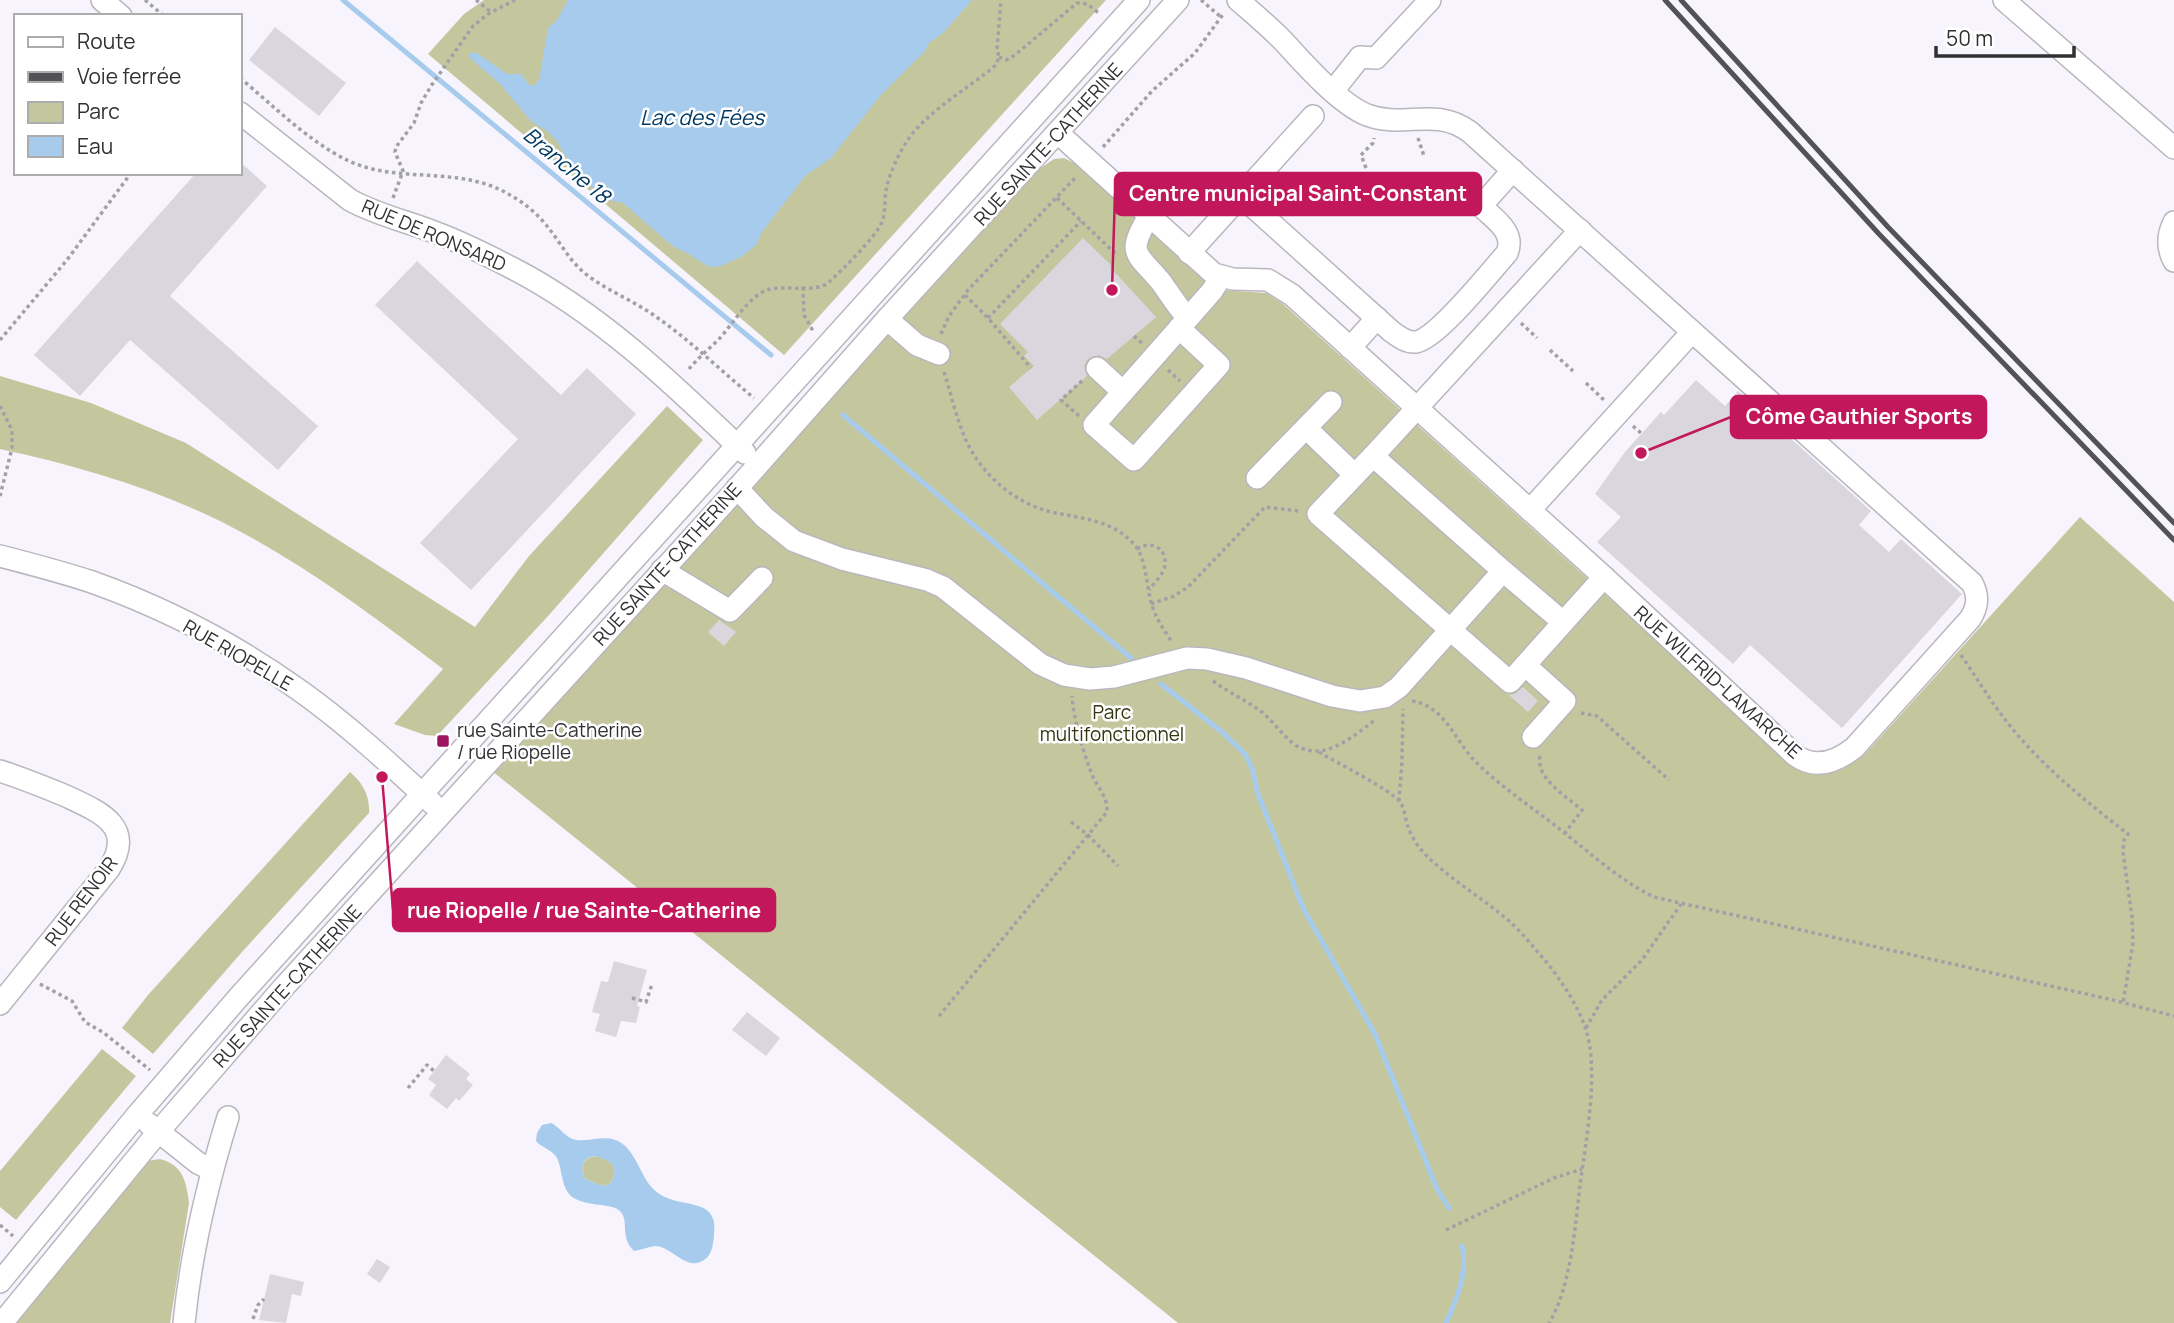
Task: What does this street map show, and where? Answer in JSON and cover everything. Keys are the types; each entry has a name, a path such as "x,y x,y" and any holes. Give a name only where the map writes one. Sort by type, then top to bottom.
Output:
{"street":[{"path":"102,0 119,14"},
{"name":"RUE SAINTE-CATHERINE","path":"0,1282 138,1114 331,893 1139,0"},
{"name":"RUE SAINTE-CATHERINE","path":"2,1323 159,1132 283,988 1178,0"},
{"path":"1333,91 1360,57 1376,58 1430,0"},
{"path":"2004,0 2174,148"},
{"name":"RUE WILFRID-LAMARCHE","path":"1222,277 1268,279 1292,295 1803,761 1823,763 1835,760 1854,748 1975,612 1978,595 1972,583 1470,132 1456,123 1436,118 1392,120 1365,114 1333,91 1233,5"},
{"name":"RUE DE RONSARD","path":"242,115 350,200 482,253 576,307 691,402 757,464"},
{"path":"1189,253 1313,116"},
{"path":"1058,133 1149,216 1189,253 1206,268 1222,277 1183,323 1094,425 1133,460 1219,365 1183,323 1138,256 1136,242 1149,216"},
{"path":"1241,196 1399,337 1415,342 1443,323 1507,253 1510,239 1507,232 1481,206 1513,170"},
{"path":"2174,222 2168,245 2174,261"},
{"path":"1580,230 1318,514 1510,682 1604,577"},
{"path":"1350,348 1377,318"},
{"path":"887,319 917,345 939,354"},
{"path":"1530,510 1692,332"},
{"path":"1092,372 1123,391"},
{"path":"1257,478 1331,402"},
{"path":"1306,428 1355,475"},
{"path":"1373,456 1563,622"},
{"path":"737,488 764,517 794,541 842,559 927,580 943,587 1040,664 1064,675 1090,679 1114,677 1187,658 1206,659 1246,668 1332,696 1360,701 1385,697 1399,687 1503,571"},
{"name":"RUE RIOPELLE","path":"0,556 93,583 147,604 226,644 271,671 319,705 442,813"},
{"path":"662,570 730,611 762,578"},
{"path":"1525,665 1564,701 1538,745"},
{"name":"RUE RENOIR","path":"0,771 95,809 111,822 119,839 116,859 109,869 0,1004"},
{"path":"138,1114 198,1163 212,1170"},
{"path":"184,1323 196,1241 212,1170 229,1117"}],"path":[{"path":"145,0 162,14"},
{"path":"476,0 491,12"},
{"path":"391,203 403,174 395,152 396,147 414,123 431,86 466,33 491,12 515,0"},
{"path":"689,369 701,354 718,341 759,293 769,289 815,288 826,285 873,234 881,224 887,186 898,157 911,135 996,65 999,57 997,49 1001,0"},
{"path":"1201,0 1221,17"},
{"path":"999,57 1006,60 1016,55 1077,3 1087,4 1100,14"},
{"path":"1097,154 1152,91 1195,53 1233,5"},
{"name":"RUE DE RONSARD","path":"242,80 320,144 365,167 403,174 470,179 489,184 511,195 534,212 574,264 587,275 657,317 754,398"},
{"path":"1417,134 1424,156"},
{"path":"1366,168 1360,155 1373,143 1374,135"},
{"path":"1083,171 965,295 945,324 939,354 965,438 971,451 994,480 1010,493 1034,506 1046,511 1091,519 1130,539 1137,549 1147,576 1151,604 1160,625 1176,647"},
{"path":"0,340 67,260 130,175"},
{"path":"1057,198 1121,259"},
{"path":"988,318 1082,221"},
{"path":"803,287 803,316 814,332"},
{"path":"965,295 1031,368"},
{"path":"1514,317 1537,338"},
{"path":"1134,336 1148,347"},
{"path":"1550,350 1573,371"},
{"path":"1161,363 1187,387"},
{"path":"1084,421 1060,400 1092,372"},
{"path":"1586,383 1608,403"},
{"path":"0,406 12,430 12,448 0,496"},
{"path":"1632,425 1642,434"},
{"path":"1151,604 1174,596 1188,587 1265,506 1318,514"},
{"path":"1137,549 1149,544 1156,545 1166,562 1149,590"},
{"path":"1163,554 1169,549"},
{"path":"1958,651 1993,705 2013,730 2089,803 2128,834 2124,840 2123,852 2133,943 2123,1003"},
{"path":"939,1016 1107,812 1108,804 1092,775 1078,730 1072,699 1073,677"},
{"path":"1210,680 1263,713 1296,746 1319,752 1399,801"},
{"path":"1409,701 1429,707 1446,721 1474,760 1564,833 1654,897 2174,1016"},
{"path":"1403,702 1399,801 1408,829 1427,856 1508,920 1527,939 1566,989 1586,1028 1591,1093 1582,1169 1565,1282 1557,1310 1549,1323"},
{"path":"1575,715 1588,713 1597,716 1647,763 1670,780"},
{"path":"1319,752 1341,744 1378,717"},
{"path":"1538,745 1538,764 1541,771 1582,810 1564,833"},
{"path":"1071,822 1088,835 1118,866"},
{"path":"1586,1028 1602,1000 1642,960 1681,904"},
{"path":"36,982 72,1002 85,1022 104,1033 150,1070"},
{"path":"632,998 646,1002 652,984"},
{"path":"408,1088 427,1065 434,1071"},
{"path":"1446,1230 1554,1178 1582,1169"},
{"path":"0,1225 13,1236"},
{"path":"253,1319 258,1305 264,1299"}],"green space":[{"path":"484,0 1106,0 784,355 428,54 464,14"},
{"name":"Parc multifonctionnel","path":"1064,158 1074,163 1209,285 1222,290 1266,293 1282,303 1792,763 1812,774 1838,770 1865,754 2080,517 2174,602 2174,1323 1178,1323 492,771 1039,169 1054,159"},
{"path":"0,376 91,403 186,443 475,627 529,556 667,406 703,440 549,615 437,736 425,735 394,724 443,669 308,572 222,522 169,498 113,479 0,449"},
{"path":"350,772 365,790 369,813 153,1054 122,1028 148,995"},
{"path":"102,1049 136,1076 16,1220 0,1207 0,1171"},
{"path":"595,1156 606,1160 614,1168 611,1183 603,1186 585,1179 583,1164"},
{"path":"160,1159 174,1165 182,1175 189,1203 170,1323 15,1323 147,1161"}],"water":[{"name":"Lac des Fées","path":"568,0 972,0 880,96 831,158 805,176 762,232 756,245 741,257 721,266 709,267 674,247 623,203 608,200 593,188 568,160 556,140 531,121 500,84 470,58 469,53 477,53 507,74 521,74 529,85 535,85 539,80 548,28 557,20"},
{"path":"551,1123 573,1139 606,1138 624,1145 648,1183 658,1193 705,1209 711,1214 714,1236 709,1255 704,1260 691,1263 661,1247 634,1251 627,1240 620,1211 581,1201 569,1194 564,1186 557,1158 536,1141 542,1125","holes":["594,1156 609,1162 615,1172 611,1183 603,1186 585,1179 582,1171 586,1159"]}],"building":[{"path":"275,27 346,83 319,116 249,60"},
{"path":"242,164 267,186 170,296 318,426 278,470 130,340 80,396 34,355 194,175 242,175"},
{"path":"1083,238 1112,266 1110,267 1156,317 1107,359 1099,355 1088,359 1084,366 1087,376 1037,420 1009,387 1034,366 1024,356 1028,352 1000,324"},
{"path":"417,261 561,395 587,368 636,414 471,590 420,543 518,439 375,305"},
{"path":"1696,380 1725,406 1738,391 1871,511 1859,525 1889,552 1901,539 1962,594 1842,728 1750,645 1733,664 1597,542 1621,517 1595,494 1625,452 1661,412 1664,415"},
{"path":"719,620 736,632 724,646 708,632"},
{"path":"1523,687 1538,701 1528,712 1509,695 1515,694"},
{"path":"614,961 647,970 637,1006 640,1007 636,1023 621,1021 616,1037 595,1031 600,1014 592,1012 601,981 608,982"},
{"path":"747,1012 780,1038 766,1056 732,1030"},
{"path":"446,1055 470,1074 466,1079 473,1085 459,1101 456,1098 447,1109 429,1095 436,1085 428,1079"},
{"path":"377,1259 390,1267 380,1283 367,1274"},
{"path":"270,1274 304,1282 301,1296 292,1294 286,1323 259,1320"}],"waterway":[{"name":"Branche 18","path":"343,0 771,355"},
{"path":"843,415 1131,658"},
{"path":"1161,684 1222,732 1245,754 1304,910 1375,1034 1437,1189 1449,1208"},
{"path":"1446,1323 1464,1266 1462,1246"}],"railway":[{"path":"1665,0 1879,234 2174,540"},
{"path":"1681,0 1888,227 2174,523"}],"place":[{"name":"Centre municipal Saint-Constant","path":"1112,290"},
{"name":"Côme Gauthier Sports","path":"1641,453"},
{"name":"rue Sainte-Catherine / rue Riopelle","path":"443,741"},
{"name":"rue Riopelle / rue Sainte-Catherine","path":"382,777"}]}
